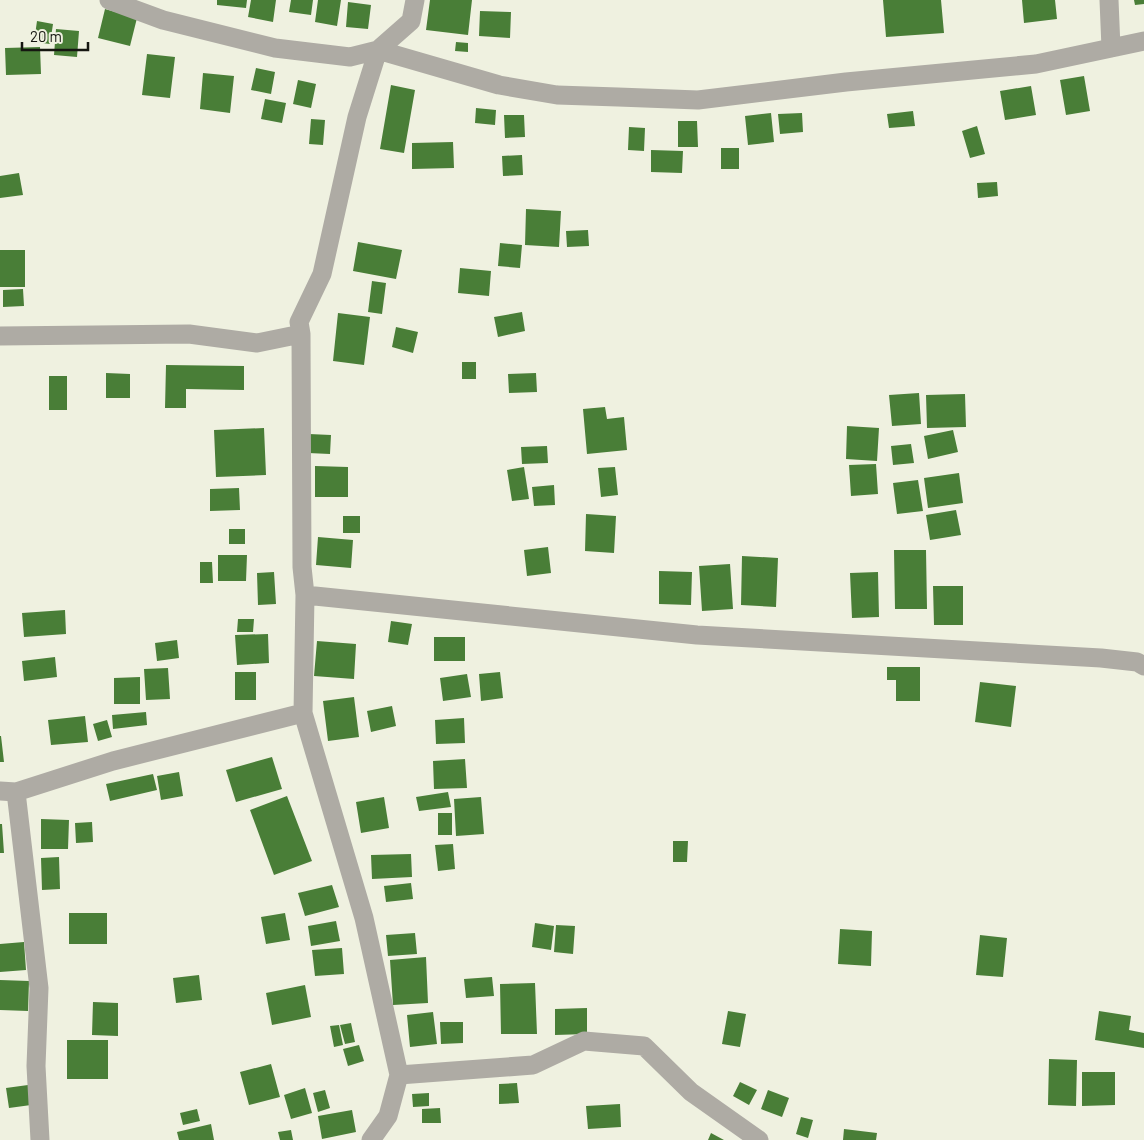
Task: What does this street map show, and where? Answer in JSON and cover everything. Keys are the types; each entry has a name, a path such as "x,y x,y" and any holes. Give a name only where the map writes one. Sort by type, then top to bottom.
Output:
{"street":[{"path":"109,0 163,20 275,48 350,56 378,50 499,85 557,95 698,100 846,82 1036,64 1144,42"},
{"path":"371,1140 388,1116 399,1075 364,918 303,714 305,595 302,567 301,334 299,322 322,274 357,117 378,50 410,21 415,0"},
{"path":"1108,0 1112,48"},
{"path":"0,336 189,334 257,343 301,334"},
{"path":"305,595 697,635 1101,658 1137,662 1144,666"},
{"path":"40,1140 36,1066 39,988 8,792 113,761 303,714"},
{"path":"399,1075 533,1065 584,1041 644,1046 692,1092 759,1140"}],"building":[{"path":"217,0 247,0 246,8 217,5"},
{"path":"251,0 276,0 273,22 248,17"},
{"path":"291,0 313,0 311,15 289,12"},
{"path":"318,0 341,0 337,26 315,22"},
{"path":"430,0 472,0 468,35 426,30"},
{"path":"883,0 941,0 944,33 886,37"},
{"path":"1022,0 1055,0 1057,19 1024,23"},
{"path":"1134,0 1144,0 1144,4 1135,5"},
{"path":"348,2 371,5 368,29 346,27"},
{"path":"105,9 137,18 130,46 98,38"},
{"path":"480,11 511,12 510,38 479,36"},
{"path":"37,21 53,24 50,44 34,42"},
{"path":"56,29 79,31 77,57 54,55"},
{"path":"456,42 468,43 468,52 455,51"},
{"path":"40,47 41,74 6,75 5,48"},
{"path":"147,54 175,57 170,98 142,95"},
{"path":"256,68 275,72 271,94 251,90"},
{"path":"203,73 234,76 230,113 200,109"},
{"path":"1084,76 1090,111 1066,115 1060,80"},
{"path":"298,80 316,84 311,108 293,104"},
{"path":"391,85 415,90 404,153 380,149"},
{"path":"1031,86 1036,115 1005,120 1000,91"},
{"path":"265,99 286,103 282,123 261,119"},
{"path":"476,108 496,110 495,125 475,123"},
{"path":"913,111 915,126 889,128 887,114"},
{"path":"771,113 774,142 748,145 745,116"},
{"path":"802,113 803,132 780,134 778,114"},
{"path":"504,115 524,115 525,137 505,138"},
{"path":"311,119 325,120 323,145 309,144"},
{"path":"678,121 697,121 698,147 678,147"},
{"path":"977,126 985,154 970,158 962,131"},
{"path":"629,127 645,128 644,151 628,150"},
{"path":"453,142 454,168 412,169 412,143"},
{"path":"721,148 739,148 739,169 721,169"},
{"path":"651,150 683,151 682,173 651,172"},
{"path":"522,155 523,175 503,176 502,156"},
{"path":"19,173 23,195 0,198 0,176"},
{"path":"997,182 998,196 978,198 977,183"},
{"path":"526,209 561,211 559,247 525,245"},
{"path":"588,230 589,246 567,247 566,231"},
{"path":"358,242 402,250 396,279 353,271"},
{"path":"500,243 522,245 520,268 498,266"},
{"path":"0,250 25,250 25,287 0,287"},
{"path":"460,268 491,271 489,296 458,293"},
{"path":"372,281 386,283 382,314 368,312"},
{"path":"23,289 24,306 3,307 3,290"},
{"path":"522,312 525,331 498,337 494,317"},
{"path":"338,313 370,317 364,365 333,361"},
{"path":"396,327 418,332 413,353 392,347"},
{"path":"462,362 476,362 476,379 462,379"},
{"path":"166,365 244,366 244,390 186,389 186,408 165,408"},
{"path":"106,373 130,374 130,398 106,398"},
{"path":"536,373 537,392 509,393 508,374"},
{"path":"49,376 67,376 67,410 49,410"},
{"path":"919,393 921,424 892,426 889,395"},
{"path":"965,394 966,427 927,428 926,395"},
{"path":"605,407 607,419 624,417 627,450 587,454 583,409"},
{"path":"847,426 879,428 877,461 846,459"},
{"path":"264,428 266,475 216,477 214,430"},
{"path":"953,430 958,452 928,459 924,436"},
{"path":"309,434 331,435 330,454 308,453"},
{"path":"911,444 914,463 893,465 891,446"},
{"path":"547,446 548,463 522,464 521,447"},
{"path":"876,464 878,494 851,496 849,465"},
{"path":"315,466 348,467 348,497 315,497"},
{"path":"524,467 529,499 512,501 507,470"},
{"path":"615,467 618,495 601,497 598,468"},
{"path":"959,473 963,503 928,508 924,478"},
{"path":"918,480 923,511 897,514 893,483"},
{"path":"554,485 555,505 534,506 532,487"},
{"path":"239,488 240,510 210,511 210,489"},
{"path":"956,510 961,535 930,540 926,515"},
{"path":"586,514 616,516 614,553 585,551"},
{"path":"343,516 360,516 360,533 343,533"},
{"path":"229,529 245,529 245,544 229,544"},
{"path":"318,537 353,540 351,568 316,565"},
{"path":"548,547 551,573 527,576 524,550"},
{"path":"894,550 926,550 927,609 895,609"},
{"path":"218,555 247,555 246,581 218,581"},
{"path":"742,556 778,558 776,607 741,605"},
{"path":"200,562 212,562 213,583 200,583"},
{"path":"730,564 733,609 702,611 699,566"},
{"path":"659,571 692,572 691,605 659,604"},
{"path":"274,572 276,604 258,605 257,573"},
{"path":"878,572 879,617 852,618 850,573"},
{"path":"933,586 963,586 963,625 934,625"},
{"path":"65,610 66,634 24,637 22,613"},
{"path":"238,619 254,619 253,632 237,632"},
{"path":"391,621 412,624 408,645 388,642"},
{"path":"268,634 269,663 237,665 235,635"},
{"path":"434,637 465,637 465,661 434,661"},
{"path":"177,640 179,658 157,661 155,643"},
{"path":"317,641 356,644 354,679 314,676"},
{"path":"55,657 57,677 24,681 22,661"},
{"path":"887,667 920,667 920,701 896,701 896,680 887,680"},
{"path":"168,668 170,699 146,700 144,669"},
{"path":"235,672 256,672 256,700 235,700"},
{"path":"500,672 503,698 481,701 479,674"},
{"path":"467,674 471,697 443,701 440,678"},
{"path":"140,677 140,704 114,704 114,678"},
{"path":"980,682 1016,686 1011,727 975,722"},
{"path":"354,697 359,737 328,741 323,701"},
{"path":"392,706 396,726 371,732 367,711"},
{"path":"146,712 147,725 113,729 112,715"},
{"path":"85,716 88,742 51,745 48,720"},
{"path":"464,718 465,743 436,744 435,720"},
{"path":"107,720 112,737 98,741 93,724"},
{"path":"1,736 4,762 0,762"},
{"path":"272,757 282,789 236,802 226,770"},
{"path":"465,759 467,788 434,789 433,761"},
{"path":"179,772 183,796 161,800 157,776"},
{"path":"153,774 157,790 110,801 106,784"},
{"path":"448,792 451,807 419,811 416,797"},
{"path":"287,796 312,861 274,875 250,810"},
{"path":"384,797 389,828 361,833 356,802"},
{"path":"481,797 484,834 456,836 454,799"},
{"path":"438,813 452,813 452,835 438,835"},
{"path":"41,819 69,820 68,849 41,849"},
{"path":"92,822 93,842 76,843 75,823"},
{"path":"0,824 2,824 4,853 0,853"},
{"path":"673,841 688,841 687,862 673,862"},
{"path":"453,844 455,869 438,871 435,845"},
{"path":"411,854 412,877 372,879 371,855"},
{"path":"59,857 60,889 42,890 41,858"},
{"path":"411,883 413,899 386,902 384,886"},
{"path":"332,885 339,907 305,916 298,893"},
{"path":"69,913 107,913 107,944 69,944"},
{"path":"285,913 290,940 266,944 261,917"},
{"path":"336,921 340,941 311,946 308,926"},
{"path":"535,923 554,926 551,950 532,947"},
{"path":"556,925 575,926 573,954 554,952"},
{"path":"840,929 872,931 871,966 838,964"},
{"path":"415,933 417,954 388,956 386,935"},
{"path":"980,935 1007,938 1003,977 976,975"},
{"path":"24,942 26,970 0,972 0,944"},
{"path":"342,948 344,974 315,976 312,950"},
{"path":"426,957 428,1003 393,1005 390,960"},
{"path":"199,975 202,1000 176,1003 173,978"},
{"path":"492,977 494,996 466,998 464,979"},
{"path":"0,980 29,981 28,1011 0,1010"},
{"path":"535,983 537,1034 501,1034 500,984"},
{"path":"305,985 311,1017 272,1025 266,993"},
{"path":"93,1002 118,1003 118,1036 92,1035"},
{"path":"587,1008 587,1034 555,1035 555,1009"},
{"path":"728,1011 746,1014 740,1047 722,1044"},
{"path":"1099,1011 1131,1016 1129,1030 1144,1033 1144,1048 1095,1040"},
{"path":"433,1012 437,1044 410,1047 407,1015"},
{"path":"440,1022 463,1022 463,1043 441,1044"},
{"path":"351,1023 355,1042 345,1044 340,1025"},
{"path":"339,1025 343,1045 334,1047 330,1026"},
{"path":"67,1040 108,1040 108,1079 67,1079"},
{"path":"359,1045 364,1061 348,1066 343,1049"},
{"path":"1049,1059 1077,1060 1076,1106 1048,1105"},
{"path":"271,1064 280,1097 249,1105 240,1072"},
{"path":"1082,1072 1115,1072 1115,1105 1082,1106"},
{"path":"740,1082 757,1090 749,1105 733,1096"},
{"path":"517,1083 519,1103 499,1104 499,1084"},
{"path":"28,1085 31,1105 9,1108 6,1088"},
{"path":"305,1088 312,1113 291,1119 284,1095"},
{"path":"325,1090 330,1108 318,1112 313,1093"},
{"path":"768,1090 789,1098 782,1117 761,1109"},
{"path":"429,1093 429,1106 413,1107 412,1094"},
{"path":"620,1104 621,1127 588,1129 586,1106"},
{"path":"440,1108 441,1123 422,1123 422,1109"},
{"path":"197,1109 200,1121 183,1125 180,1113"},
{"path":"352,1110 356,1132 322,1139 318,1116"},
{"path":"801,1117 813,1120 808,1138 796,1134"},
{"path":"211,1124 214,1140 179,1140 177,1132"},
{"path":"844,1129 877,1133 876,1140 843,1140"},
{"path":"291,1130 293,1140 280,1140 278,1132"},
{"path":"711,1133 724,1140 708,1140"}]}
